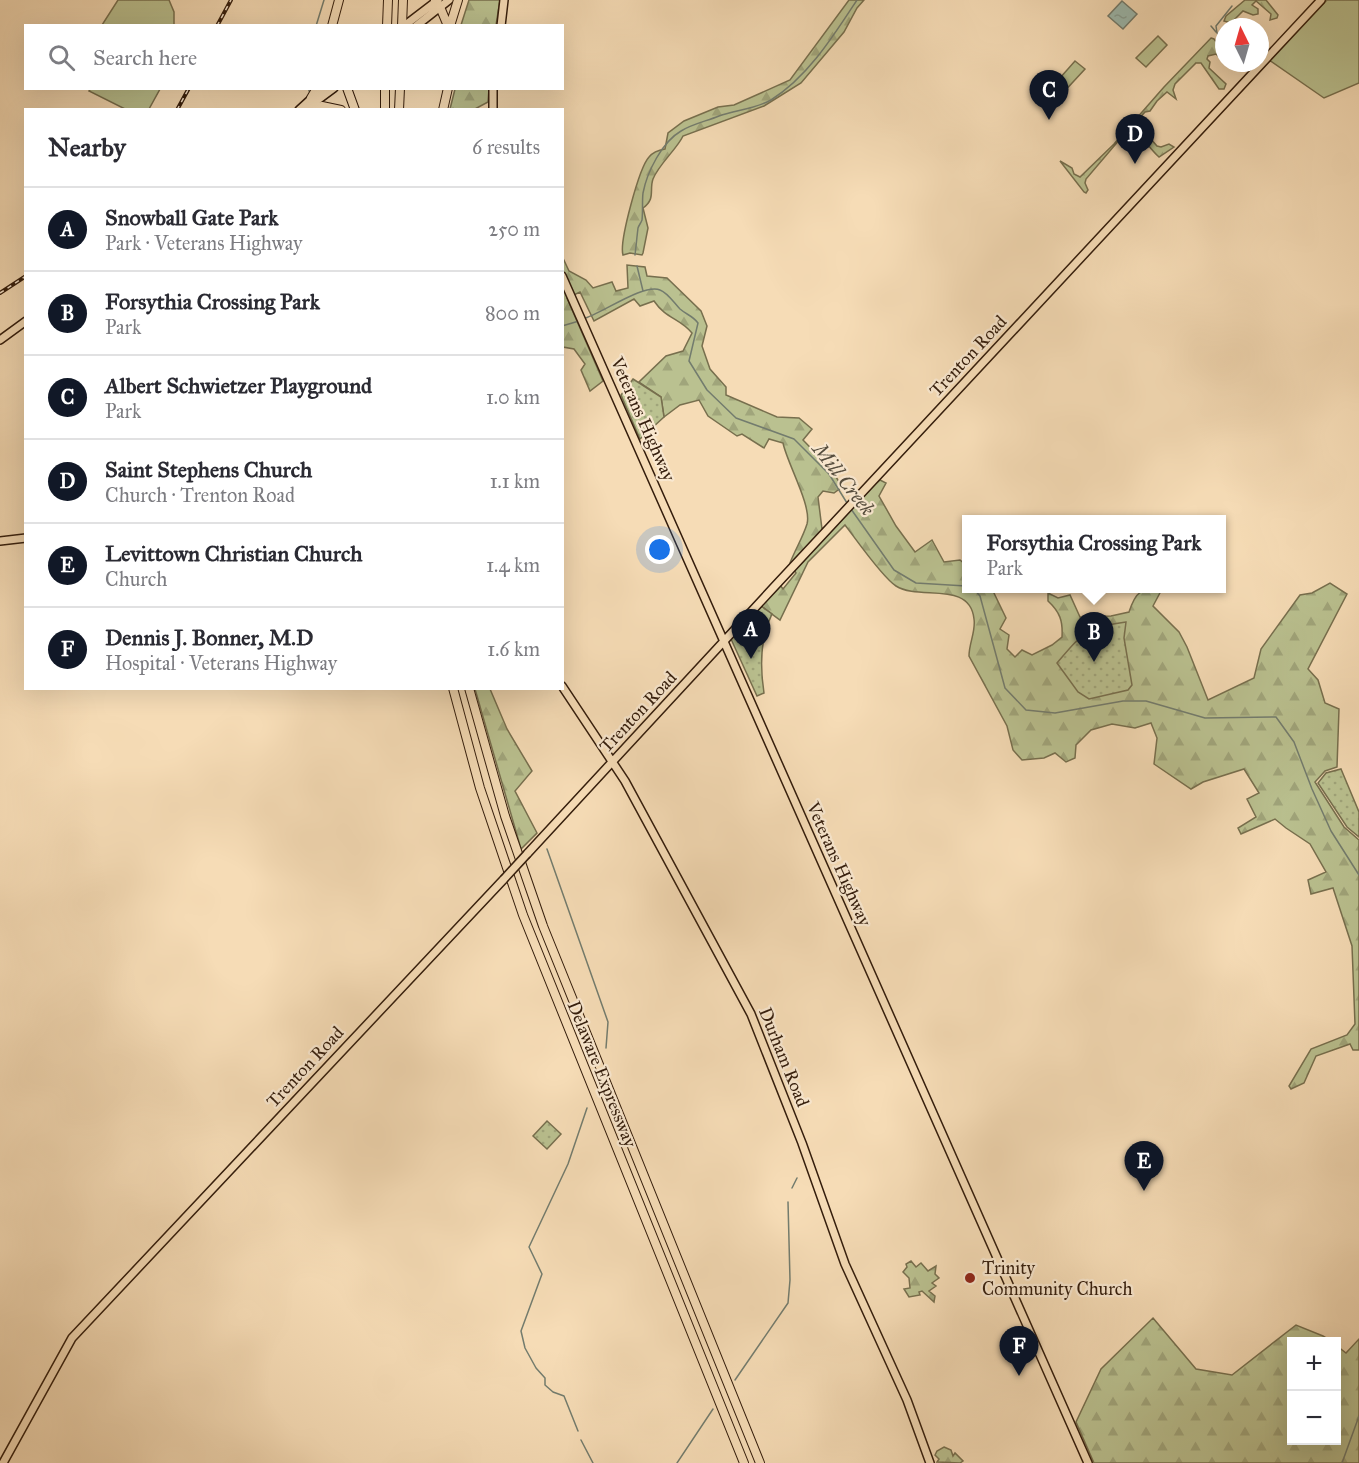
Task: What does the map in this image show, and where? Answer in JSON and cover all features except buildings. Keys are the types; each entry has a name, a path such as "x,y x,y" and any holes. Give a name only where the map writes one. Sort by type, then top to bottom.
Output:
{"highway":[{"path":"333,24 339,0"},
{"path":"387,24 388,0"},
{"path":"403,0 403,24"},
{"path":"450,24 458,0"},
{"path":"437,2 448,24"},
{"path":"311,98 316,90"},
{"path":"348,90 354,108"},
{"path":"385,90 385,108"},
{"path":"399,108 400,90"},
{"path":"443,108 448,90"},
{"path":"311,108 322,106 332,108"},
{"name":"Delaware Expressway","path":"454,690 480,788 523,915 744,1463"},
{"name":"Delaware Expressway","path":"470,690 505,816 543,926 760,1463"}],"main road":[{"path":"414,22 437,2 449,0"},
{"path":"501,24 504,0"},
{"name":"Trenton Road","path":"3,1463 72,1338 504,879 1320,0"},
{"path":"301,108 321,90"},
{"path":"307,108 331,90"},
{"path":"493,90 493,108"},
{"name":"Veterans Highway","path":"564,280 1088,1463"},
{"path":"0,340 24,322"},
{"path":"0,541 24,538"},
{"name":"Durham Road","path":"564,689 613,761 645,817 756,1026 802,1143 845,1264 908,1400 930,1463"}],"green space":[{"path":"118,0 169,0 174,12 174,24 103,24"},
{"path":"469,0 500,0 496,24 461,24"},
{"path":"849,0 864,0 844,32 801,83 764,106 683,136 656,173 652,183 651,198 643,208 648,228 642,255 630,253 623,255 627,221 640,175 651,155 665,149 668,133 684,121 718,107 734,105 790,80"},
{"path":"1245,0 1266,0 1278,15 1277,18 1270,20 1271,14 1256,1 1252,5 1258,9 1258,14 1253,15 1243,11 1236,18 1225,18"},
{"path":"1327,0 1359,0 1359,83 1324,98 1269,60"},
{"path":"1158,36 1167,45 1146,67 1136,58"},
{"path":"1211,38 1214,39 1215,54 1208,56 1207,59 1210,62 1209,68 1226,84 1224,89 1219,89 1201,63 1196,63 1175,84 1173,90 1176,99 1167,92 1150,111 1145,112 1136,122 1157,146 1169,144 1174,147 1159,157 1134,130 1129,134 1126,132 1086,179 1088,190 1084,192 1060,161 1072,168 1074,174 1080,177 1114,144"},
{"path":"1075,61 1085,69 1061,95 1052,87"},
{"path":"159,90 150,108 123,108 89,91"},
{"path":"455,90 489,90 488,102 477,108 450,108"},
{"path":"564,260 569,271 586,280 593,288 612,282 616,291 628,288 627,265 645,267 647,276 667,278 701,311 707,326 702,346 710,369 726,387 726,395 777,417 799,418 812,429 803,440 832,470 842,487 834,493 823,491 818,497 822,529 880,480 886,483 879,496 896,526 915,552 932,540 944,562 962,562 962,593 994,593 1006,618 1000,629 1009,635 1007,649 1015,657 1022,650 1032,655 1062,637 1060,617 1048,601 1048,593 1058,598 1070,595 1080,617 1111,616 1129,612 1140,593 1160,593 1153,606 1179,632 1208,700 1254,678 1261,649 1300,595 1312,593 1330,583 1347,594 1308,669 1318,680 1325,703 1339,709 1337,767 1325,771 1315,782 1344,827 1359,840 1359,1050 1353,1050 1350,1044 1316,1056 1304,1083 1291,1089 1289,1086 1311,1049 1347,1035 1355,1024 1352,946 1333,888 1311,894 1308,880 1326,872 1310,844 1275,819 1241,834 1238,828 1256,817 1247,799 1259,793 1244,769 1203,782 1191,789 1154,764 1157,738 1151,723 1135,728 1112,724 1091,730 1076,745 1075,758 1066,762 1055,753 1044,758 1022,760 1013,750 1007,726 969,656 974,624 970,607 954,595 917,592 896,586 845,525 808,562 780,620 761,606 780,585 783,589 796,573 790,563 807,524 808,516 783,443 769,439 764,448 742,434 737,436 708,416 699,400 680,405 664,417 661,397 639,382 666,356 683,351 692,333 663,311 654,301 640,306 634,299 594,321 580,292 567,298 603,381 590,391 581,370 585,364 574,349 564,347"},
{"path":"633,379 661,397 664,417 640,439 621,395"},
{"path":"761,606 772,614 765,633 762,653 764,693 757,696 731,639"},
{"path":"1126,622 1124,638 1132,685 1128,690 1089,699 1078,692 1057,663 1086,634 1102,626"},
{"path":"475,690 490,690 507,729 532,771 515,791 537,833 521,849"},
{"path":"1341,769 1359,812 1359,837 1347,827 1318,783 1326,773"},
{"path":"547,1121 561,1134 547,1149 533,1136"},
{"path":"911,1261 916,1267 921,1263 928,1271 936,1266 935,1274 939,1278 932,1283 936,1286 929,1291 935,1296 934,1302 922,1291 919,1292 920,1295 909,1297 904,1289 910,1288 909,1278 903,1272 907,1267 906,1264"},
{"path":"1153,1318 1196,1369 1232,1375 1296,1325 1325,1337 1287,1337 1287,1445 1341,1445 1341,1349 1346,1353 1359,1339 1359,1463 1094,1463 1076,1422 1101,1369"},
{"path":"1006,1332 1012,1334 1012,1332 1022,1332 1028,1340 1021,1354 1005,1335"},
{"path":"944,1447 951,1450 953,1456 955,1453 963,1461 960,1463 937,1462 939,1459 935,1455"}],"water":[{"path":"1122,1 1137,14 1123,29 1108,16"}],"waterway":[{"name":"Mill Creek","path":"317,24 324,0"},
{"path":"635,255 638,228 642,220 645,185 656,158 668,142 690,126 759,105 784,91 797,80 819,54 857,0"},
{"path":"1222,18 1232,6"},
{"path":"1211,26 1215,31"},
{"path":"637,266 643,291"},
{"name":"Mill Creek","path":"583,319 644,291 653,289 663,291 680,309 698,323 689,361 707,390 736,418 794,439 829,474 847,503"},
{"name":"Mill Creek","path":"564,325 579,321"},
{"name":"Mill Creek","path":"851,509 894,570 916,583 962,586"},
{"name":"Mill Creek","path":"977,593 1005,688 1026,710 1055,713 1123,701 1146,701 1205,718 1276,717 1294,742 1331,831 1359,875"},
{"path":"547,849 608,1022 606,1048"},
{"path":"578,1431 564,1396 553,1392 545,1385 545,1378 536,1368 525,1348 521,1331 542,1274 529,1247 568,1164 587,1108"},
{"path":"792,1188 797,1178"},
{"path":"735,1380 788,1303 790,1280 788,1202"},
{"path":"677,1463 713,1409"},
{"name":"Mill Creek","path":"1342,1463 1359,1416"},
{"path":"581,1440 593,1463"}],"railway":[{"path":"218,24 231,0"},
{"path":"178,108 188,90"},
{"path":"0,293 24,277"}],"place":[{"name":"Albert Schwietzer Playground","path":"1049,120"},
{"name":"Saint Stephens Church","path":"1135,164"},
{"name":"Snowball Gate Park","path":"751,659"},
{"name":"Forsythia Crossing Park","path":"1094,662"},
{"name":"Levittown Christian Church","path":"1144,1191"},
{"name":"Trinity Community Church","path":"970,1278"},
{"name":"Dennis J. Bonner, M.D","path":"1019,1376"}]}
